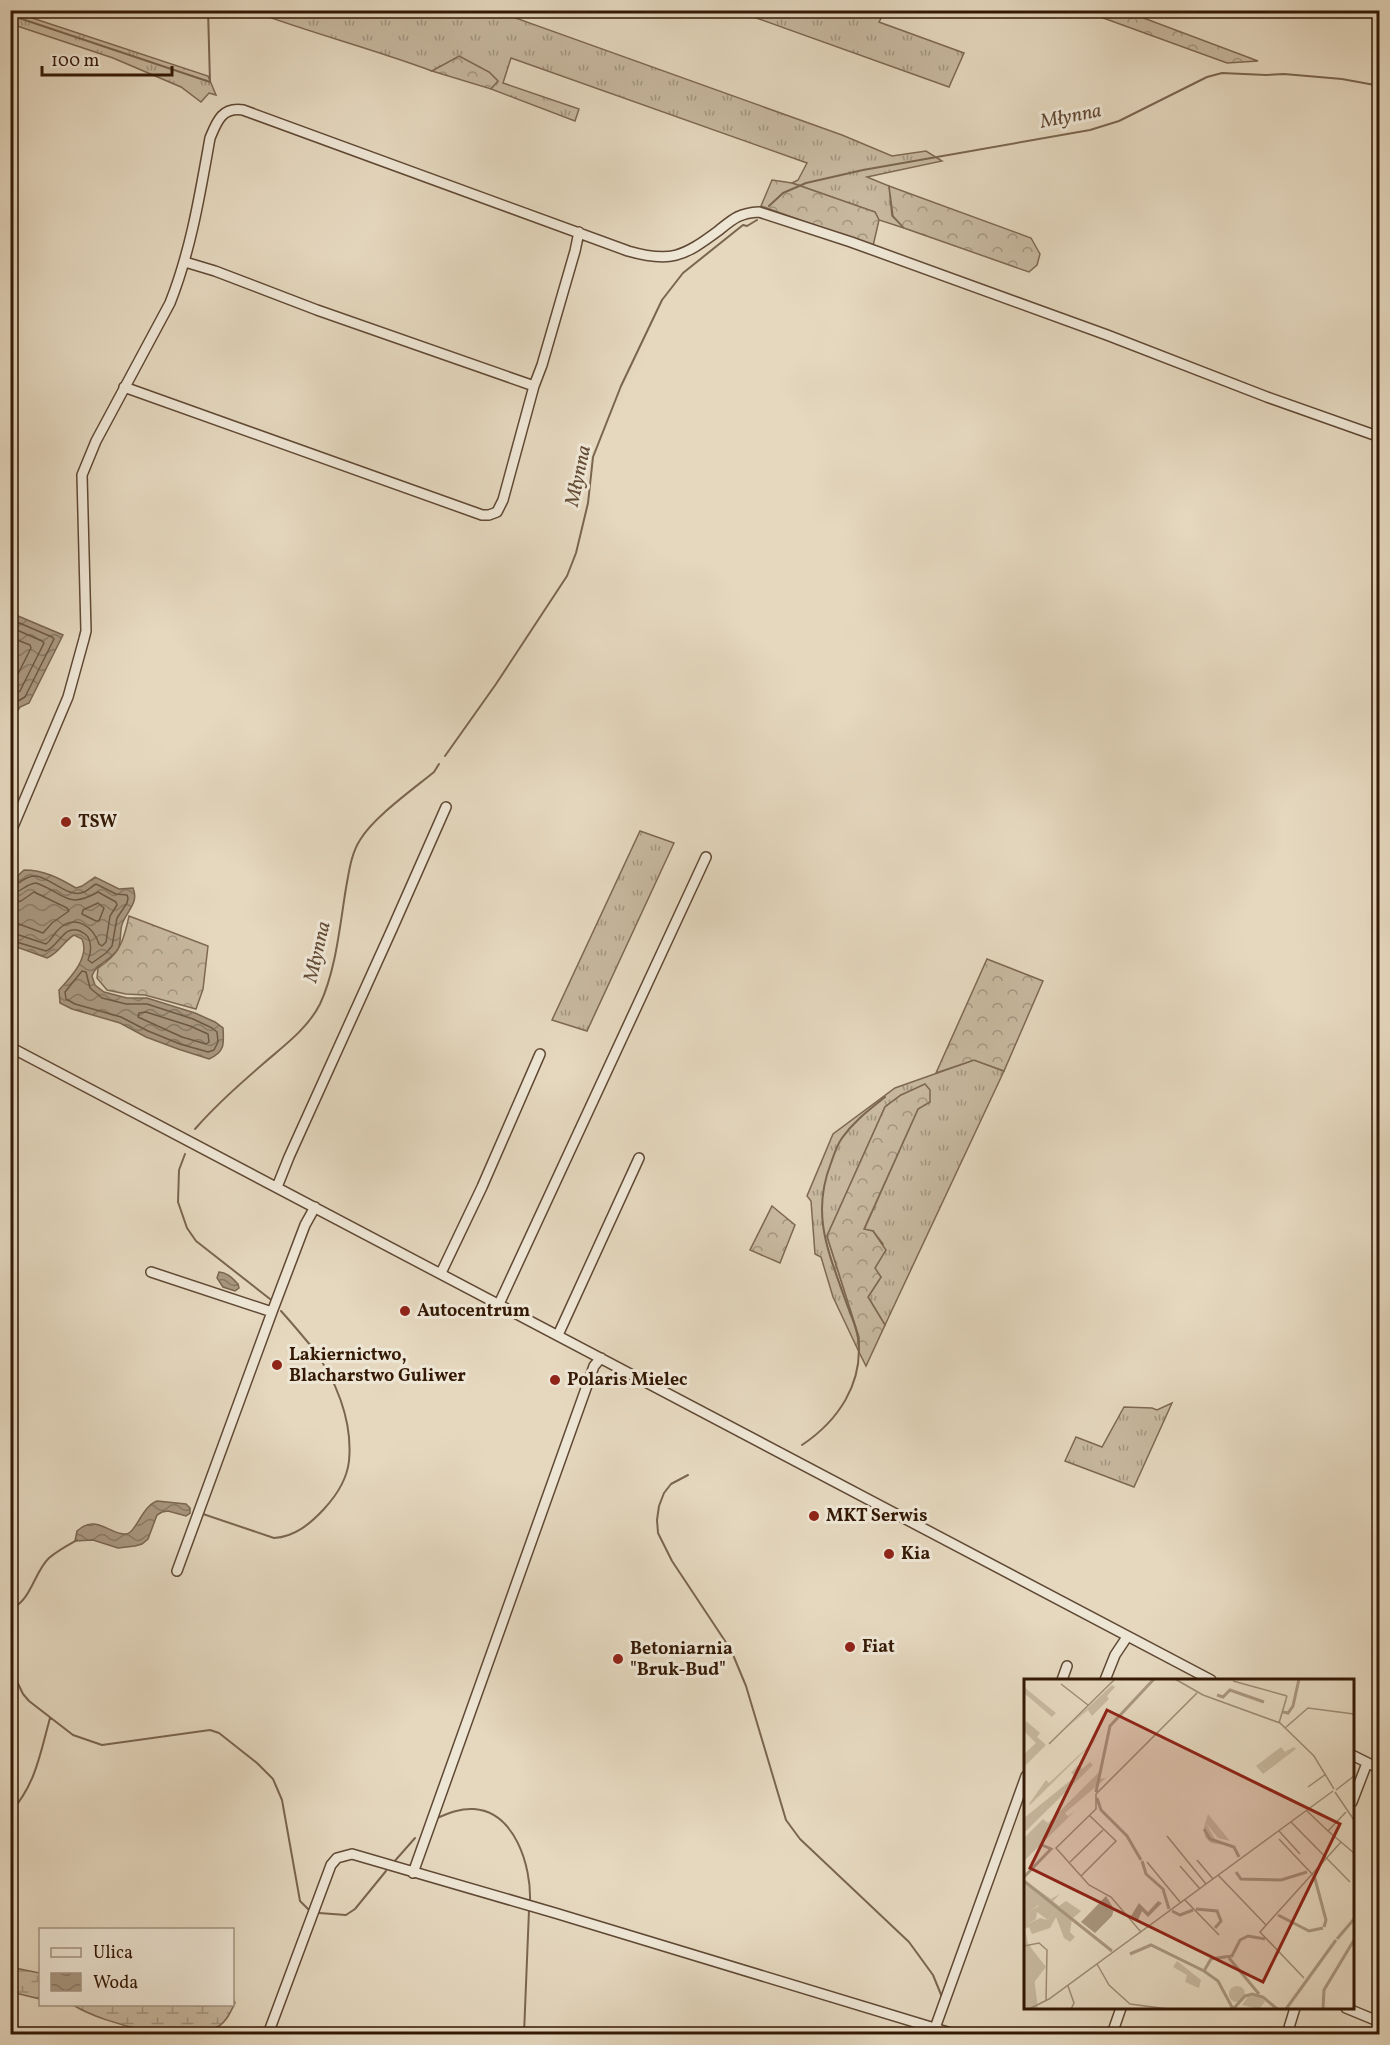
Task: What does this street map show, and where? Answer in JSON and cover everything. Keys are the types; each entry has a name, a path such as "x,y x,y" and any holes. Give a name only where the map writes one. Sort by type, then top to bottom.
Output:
{"street":[{"path":"10,834 69,697 86,631 82,475 96,441 170,303 185,262 210,138 217,121 225,111 243,110 627,251 652,258 672,256 688,251 734,218 746,213 759,212 851,242 1107,334 1267,397 1380,437"},
{"path":"124,387 482,515 489,515 497,512 503,500 579,232"},
{"path":"185,262 534,386"},
{"path":"277,1187 446,807"},
{"path":"499,1304 706,856"},
{"path":"10,1047 1208,1679"},
{"path":"441,1273 483,1186 540,1054"},
{"path":"558,1335 639,1158"},
{"path":"177,1571 272,1312 305,1225 315,1207"},
{"path":"152,1272 272,1312"},
{"path":"413,1872 594,1366 601,1358"},
{"path":"1105,1679 1115,1655 1127,1637"},
{"path":"1062,1679 1067,1666"},
{"path":"1354,1756 1380,1769"},
{"path":"1354,1799 1367,1763"},
{"path":"935,2028 1024,1782"},
{"path":"268,2034 331,1865 337,1858 352,1854 954,2034"},
{"path":"1112,2034 1120,2009"},
{"path":"1287,2034 1294,2009"},
{"path":"1351,2009 1380,2022"}],"green space":[{"path":"11,11 208,76 216,95 209,93 201,102 181,87 113,58 11,24"},
{"path":"252,11 496,11 842,135 892,156 926,151 942,161 867,177 889,186 892,216 904,228 879,220 875,212 792,183 798,180 807,163 511,58 503,83 579,109 575,121 491,89 497,80 489,72 459,57 432,71"},
{"path":"737,11 885,11 879,22 964,53 949,87"},
{"path":"1084,11 1125,11 1258,61 1227,63"},
{"path":"459,56 489,72 498,81 491,89 432,71"},
{"path":"772,180 792,183 875,212 879,220 873,246 761,206"},
{"path":"889,186 1031,238 1040,254 1037,265 1029,272 904,228 893,216"},
{"path":"640,831 674,843 587,1031 552,1020"},
{"path":"129,916 208,946 203,989 196,1009 145,995 107,990 97,978 98,968 120,946"},
{"path":"987,959 1043,981 1004,1071 974,1060 936,1073"},
{"path":"974,1060 1004,1071 885,1325 868,1297 881,1277 874,1268 883,1244 873,1231 864,1230 918,1109 901,1095 885,1107 827,1236 859,1337 859,1352 833,1297 821,1257 815,1254 811,1201 807,1196 833,1134 895,1088"},
{"path":"925,1084 930,1090 930,1102 918,1109 864,1229 873,1231 886,1250 875,1268 881,1277 868,1297 885,1325 866,1366 859,1352 859,1337 827,1236 885,1107 901,1095"},
{"path":"772,1206 795,1225 780,1263 750,1250"},
{"path":"1172,1403 1134,1487 1065,1461 1076,1437 1102,1447 1124,1407 1157,1410"},
{"path":"10,1967 39,1973 39,1999 11,1992"},
{"path":"75,2006 233,2006 219,2026 186,2034 145,2030"}],"water":[{"path":"11,613 63,635 29,703 20,707 11,721"},
{"path":"24,870 51,875 76,888 95,877 119,889 133,888 135,898 122,925 118,949 94,972 92,976 95,985 104,992 127,998 147,998 195,1013 215,1022 223,1028 221,1050 209,1059 146,1037 120,1023 72,1009 60,1003 59,990 78,966 84,946 82,939 74,935 47,958 11,945 11,882"},
{"path":"219,1272 230,1276 239,1288 235,1291 223,1287 217,1278"},
{"path":"157,1501 186,1504 190,1508 190,1513 186,1516 168,1511 157,1515 148,1539 135,1546 118,1548 93,1540 75,1541 77,1531 90,1524 97,1524 126,1534 133,1529 147,1508"}],"waterway":[{"path":"10,15 210,82 208,10"},
{"name":"Młynna","path":"769,206 783,193 806,183 863,170 1090,130 1119,121 1207,77 1222,73 1284,74 1342,79 1380,86"},
{"name":"Młynna","path":"445,756 496,684 567,576 576,553 588,503 593,457 621,386 662,300 683,273 743,225 747,226 757,220"},
{"name":"Młynna","path":"195,1129 228,1095 295,1036 315,1013 334,962 349,869 357,845 374,822 434,772 439,764"},
{"path":"802,1445 827,1424 846,1399 857,1370 859,1355 856,1328 833,1265 824,1232 822,1199 825,1182 834,1153 842,1138 857,1121 885,1097"},
{"name":"Młynna","path":"185,1154 179,1170 178,1202 187,1228 196,1241 270,1299"},
{"name":"Młynna","path":"203,1514 274,1538 282,1537 302,1528 319,1514 337,1493 346,1474 349,1461 348,1430 335,1385 320,1358 281,1311"},
{"path":"688,1475 671,1484 664,1493 659,1506 658,1533 672,1561 731,1650 746,1686 786,1820 800,1839 909,1942 933,1975 942,1997"},
{"name":"Młynna","path":"10,1609 23,1600 49,1558 77,1540"},
{"path":"10,1667 23,1694 29,1701 73,1735 102,1745 210,1730 219,1733 257,1763 273,1779 282,1800 300,1901 308,1909"},
{"path":"10,1813 31,1780 50,1718"},
{"path":"437,1818 460,1810 474,1809 488,1812 500,1820 510,1830 524,1857 530,1886 530,1900"},
{"path":"393,1863 415,1838"},
{"path":"319,1913 346,1915 355,1909 386,1871"},
{"path":"524,2034 529,1910"}],"place":[{"name":"TSW","path":"66,822"},
{"name":"Autocentrum","path":"405,1311"},
{"name":"Lakiernictwo, Blacharstwo Guliwer","path":"277,1365"},
{"name":"Polaris Mielec","path":"555,1380"},
{"name":"MKT Serwis","path":"814,1516"},
{"name":"Kia","path":"889,1554"},
{"name":"Fiat","path":"850,1647"},
{"name":"Betoniarnia \"Bruk-Bud\"","path":"618,1659"}]}
